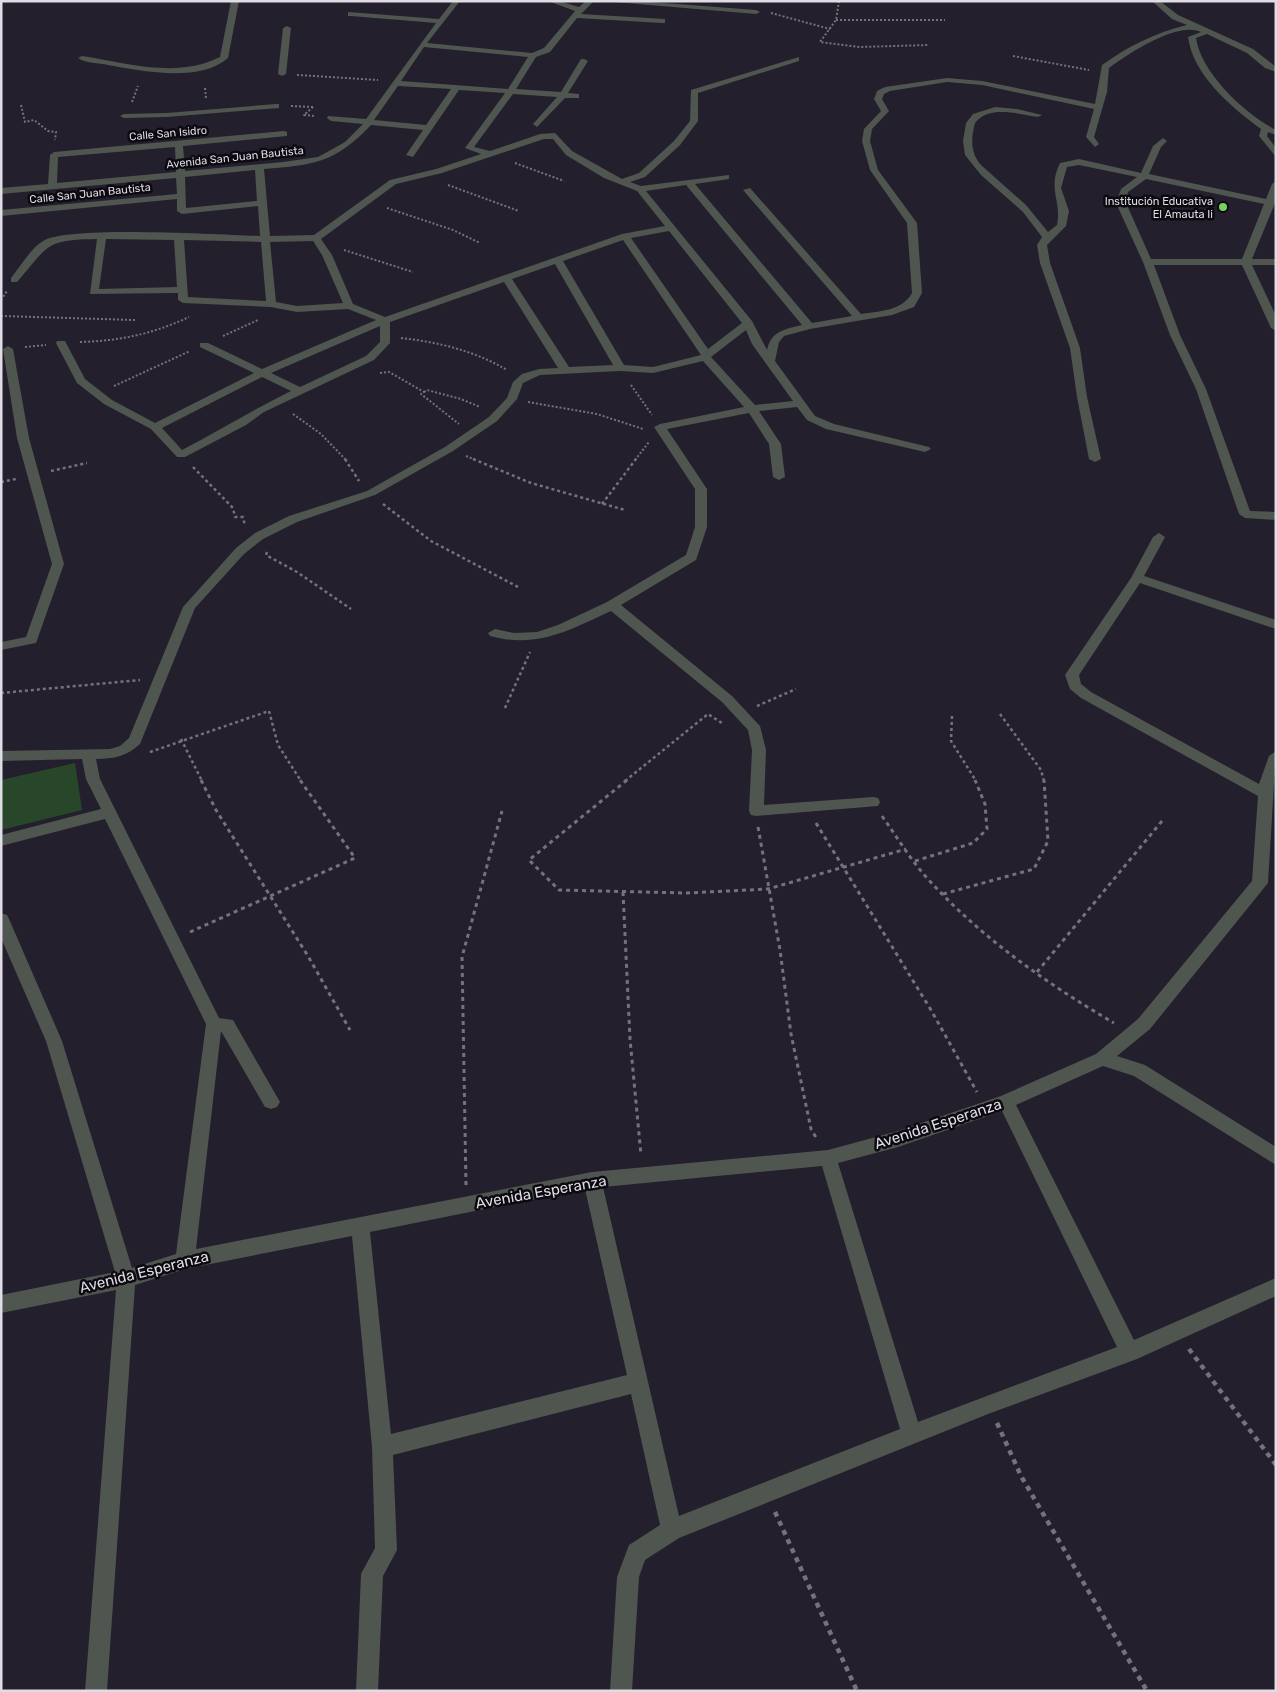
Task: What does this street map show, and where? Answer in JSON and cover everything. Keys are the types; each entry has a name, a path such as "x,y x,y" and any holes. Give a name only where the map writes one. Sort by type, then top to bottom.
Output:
{"street":[{"path":"82,58 174,72 214,65 224,58 235,1"},
{"name":"Avenida San Juan Bautista","path":"1,191 52,186 65,196 180,174 320,159 348,144 368,123 395,82 457,1"},
{"path":"551,1 578,13 662,21"},
{"path":"422,45 533,55 548,50 578,13 591,1"},
{"path":"604,1 756,12"},
{"path":"1155,1 1175,17 1250,50 1268,66 1276,70"},
{"path":"351,14 442,21"},
{"path":"1095,144 1090,137 1103,92 1105,67 1139,45 1163,33 1194,26"},
{"path":"282,74 287,28"},
{"path":"1207,32 1192,37 1192,42 1204,68 1231,100 1265,129 1276,133"},
{"path":"488,153 469,148 511,91 533,55"},
{"path":"623,181 642,175 677,143 694,121 694,92 796,60"},
{"path":"537,124 563,95 584,61"},
{"path":"770,361 774,342 780,334 857,316 888,313 910,305 917,293 912,223 874,170 866,141 868,129 872,122 885,111 878,99 880,93 888,89 947,80 982,82 1098,107"},
{"path":"395,82 576,96"},
{"path":"410,155 458,87"},
{"path":"124,116 167,115 276,106"},
{"path":"1038,115 996,110 980,112 968,126 967,143 971,159 1024,208 1047,238"},
{"path":"331,118 428,128"},
{"path":"1265,129 1263,136 1276,154"},
{"name":"Calle San Isidro","path":"54,155 284,134"},
{"path":"14,280 46,243 53,238 102,236 316,238 393,182 421,175 543,136 555,136 569,153 607,176 640,189 748,323 757,344 811,418 830,427 925,449"},
{"path":"1163,141 1157,146 1143,177 1124,191 1121,203 1148,262 1175,335 1201,389 1245,514 1276,516"},
{"path":"179,144 182,211 263,203"},
{"path":"52,186 54,155"},
{"path":"1096,459 1074,348 1045,263 1042,245 1060,226 1064,211 1056,188 1063,166 1080,162 1270,203"},
{"path":"259,167 271,304"},
{"path":"640,189 726,177"},
{"path":"689,183 809,326"},
{"path":"1276,184 1246,262 1276,328"},
{"path":"746,190 857,316"},
{"name":"Calle San Juan Bautista","path":"3,215 65,196 181,196"},
{"path":"155,427 262,373 385,320 625,236 671,228"},
{"path":"102,236 94,292 182,290"},
{"path":"625,236 706,356 752,409 775,444 779,477"},
{"path":"179,237 183,300 271,304 297,309 349,306 385,320"},
{"path":"316,238 327,255 349,306"},
{"path":"557,259 620,368"},
{"path":"1148,262 1276,262"},
{"path":"506,278 565,370"},
{"path":"61,344 81,381 108,402 155,427 181,455 242,423 260,410 370,358 385,343 385,320"},
{"path":"1,756 110,754 124,750 135,741 160,684 174,640 189,607 240,551 256,539 292,519 371,493 449,449 497,414 512,399 518,382 526,376 539,372 565,370 620,368 653,370 680,365 706,356 748,323"},
{"path":"204,345 300,391"},
{"path":"1,646 31,640 58,564 24,438 8,348"},
{"path":"494,633 514,638 538,636 563,628 612,605 692,557 701,527 701,490 658,430 752,409 799,403"},
{"path":"1159,537 1137,578 1072,674 1075,686 1086,695 1265,794"},
{"path":"1137,578 1276,625"},
{"path":"612,605 727,698 755,729 759,750 756,811 873,802"},
{"path":"88,754 93,779 214,1024 185,1260"},
{"name":"Avenida Esperanza","path":"1,1304 126,1279 185,1260 360,1224 592,1180 643,1177 828,1158 898,1139 1006,1102 1102,1059 1144,1024 1260,883 1269,835 1265,794 1268,777 1276,756"},
{"path":"1,840 110,812"},
{"path":"1,919 54,1041 126,1279 96,1691"},
{"path":"214,1024 227,1025 271,1102"},
{"path":"1102,1059 1139,1070 1276,1156"},
{"path":"1006,1102 1130,1352"},
{"path":"828,1158 912,1434"},
{"path":"592,1180 672,1530"},
{"path":"360,1224 382,1447 386,1550 372,1574 367,1691"},
{"path":"621,1691 628,1577 637,1553 672,1530 988,1404 1130,1352 1175,1330 1276,1287"},
{"path":"382,1447 638,1382"}],"path":[{"path":"840,1 836,20 820,42 834,45 928,45"},
{"path":"756,12 771,13 830,29"},
{"path":"836,20 945,20"},
{"path":"1013,56 1104,73"},
{"path":"282,74 395,82"},
{"path":"21,105 25,122 34,120 48,131 56,132 54,155"},
{"path":"276,106 313,107"},
{"path":"488,153 564,181"},
{"path":"421,175 519,210"},
{"path":"367,201 453,230 480,243"},
{"path":"316,238 355,255 413,272"},
{"path":"8,348 132,339 168,327 196,313 209,301"},
{"path":"98,394 262,318 271,304"},
{"path":"1,316 134,320"},
{"path":"385,337 413,339 441,346 494,362 510,372 526,376"},
{"path":"620,368 658,430"},
{"path":"346,371 366,374 389,372 424,392 427,390 461,399 497,414"},
{"path":"424,392 421,394 471,434"},
{"path":"512,399 597,414 658,430"},
{"path":"260,410 294,414 347,460 354,467 362,486 400,520 456,555 520,588"},
{"path":"602,504 658,430"},
{"path":"449,449 531,483 625,510"},
{"path":"181,455 233,508 235,517 243,517 246,529 254,528 256,539 268,549 266,555 297,572 351,609"},
{"path":"505,708 512,689 538,636"},
{"path":"1,693 148,680 160,684"},
{"path":"740,712 796,689"},
{"path":"148,753 181,739 248,720 269,711 278,745 294,772 355,858 171,940"},
{"path":"755,729 738,732 708,714 529,860 559,890 687,893 768,889 843,870 906,849"},
{"path":"943,894 1034,869 1048,841 1046,790 1041,770 1000,714"},
{"path":"915,861 973,843 987,829 984,804 972,773 951,741 952,716"},
{"path":"181,739 216,810 308,956 350,1030"},
{"path":"873,802 927,878 970,920 1062,993 1131,1033"},
{"path":"807,807 843,870 931,1010 986,1108"},
{"path":"467,1205 462,957 502,811"},
{"path":"756,811 780,950 791,1034 811,1130 828,1158"},
{"path":"1036,972 1162,820"},
{"path":"623,892 630,1038 643,1177"},
{"path":"1175,1330 1276,1465"},
{"path":"988,1404 1021,1476 1147,1691"},
{"path":"767,1493 857,1691"}],"green space":[{"path":"75,763 82,810 1,830 1,780"}],"place":[{"name":"Institución Educativa El Amauta Ii","path":"1223,207"}]}
